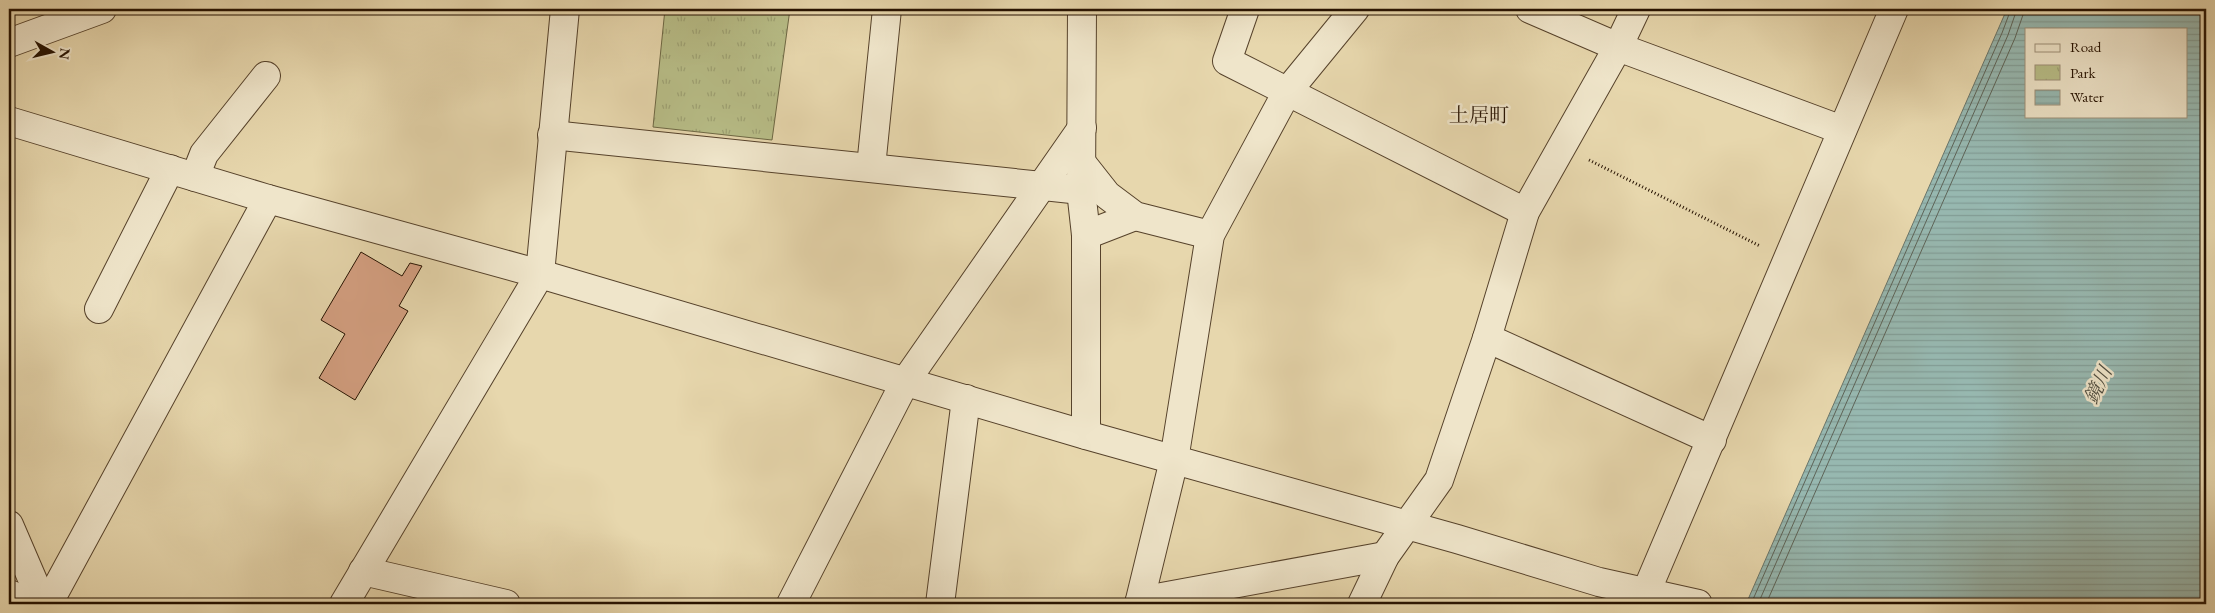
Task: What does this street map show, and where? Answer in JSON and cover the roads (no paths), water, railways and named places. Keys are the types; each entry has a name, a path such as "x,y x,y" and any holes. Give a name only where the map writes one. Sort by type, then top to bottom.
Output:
{"street":[{"path":"9,44 102,9"},
{"path":"344,604 540,274 565,9"},
{"path":"871,167 887,9"},
{"path":"1082,9 1082,190 1086,235 1086,435"},
{"path":"1245,9 1227,61 1525,212"},
{"path":"1355,9 1287,92 1210,235 1174,460 1139,602 1385,556"},
{"path":"1530,9 1618,47 1842,130"},
{"path":"1362,604 1385,556 1439,480 1487,338 1525,212 1618,47 1636,9"},
{"path":"1644,598 1894,9"},
{"path":"99,310 182,173 204,154 266,76"},
{"path":"9,121 268,199 540,274 1086,435 1407,525 1599,582 1644,598 1693,603"},
{"path":"791,604 906,382 1082,128"},
{"path":"552,135 1082,190"},
{"path":"1082,162 1107,196 1135,216 1210,235"},
{"path":"48,604 268,199"},
{"path":"1086,235 1135,216"},
{"path":"1487,338 1712,440"},
{"path":"940,604 966,400"},
{"path":"9,525 43,604"},
{"path":"363,570 506,604"},
{"path":"9,594 33,604"}],"water":[{"name":"鏡川","path":"2007,9 2206,9 2206,604 1746,604"}],"district":[{"name":"土居町","path":"1479,115"}]}
